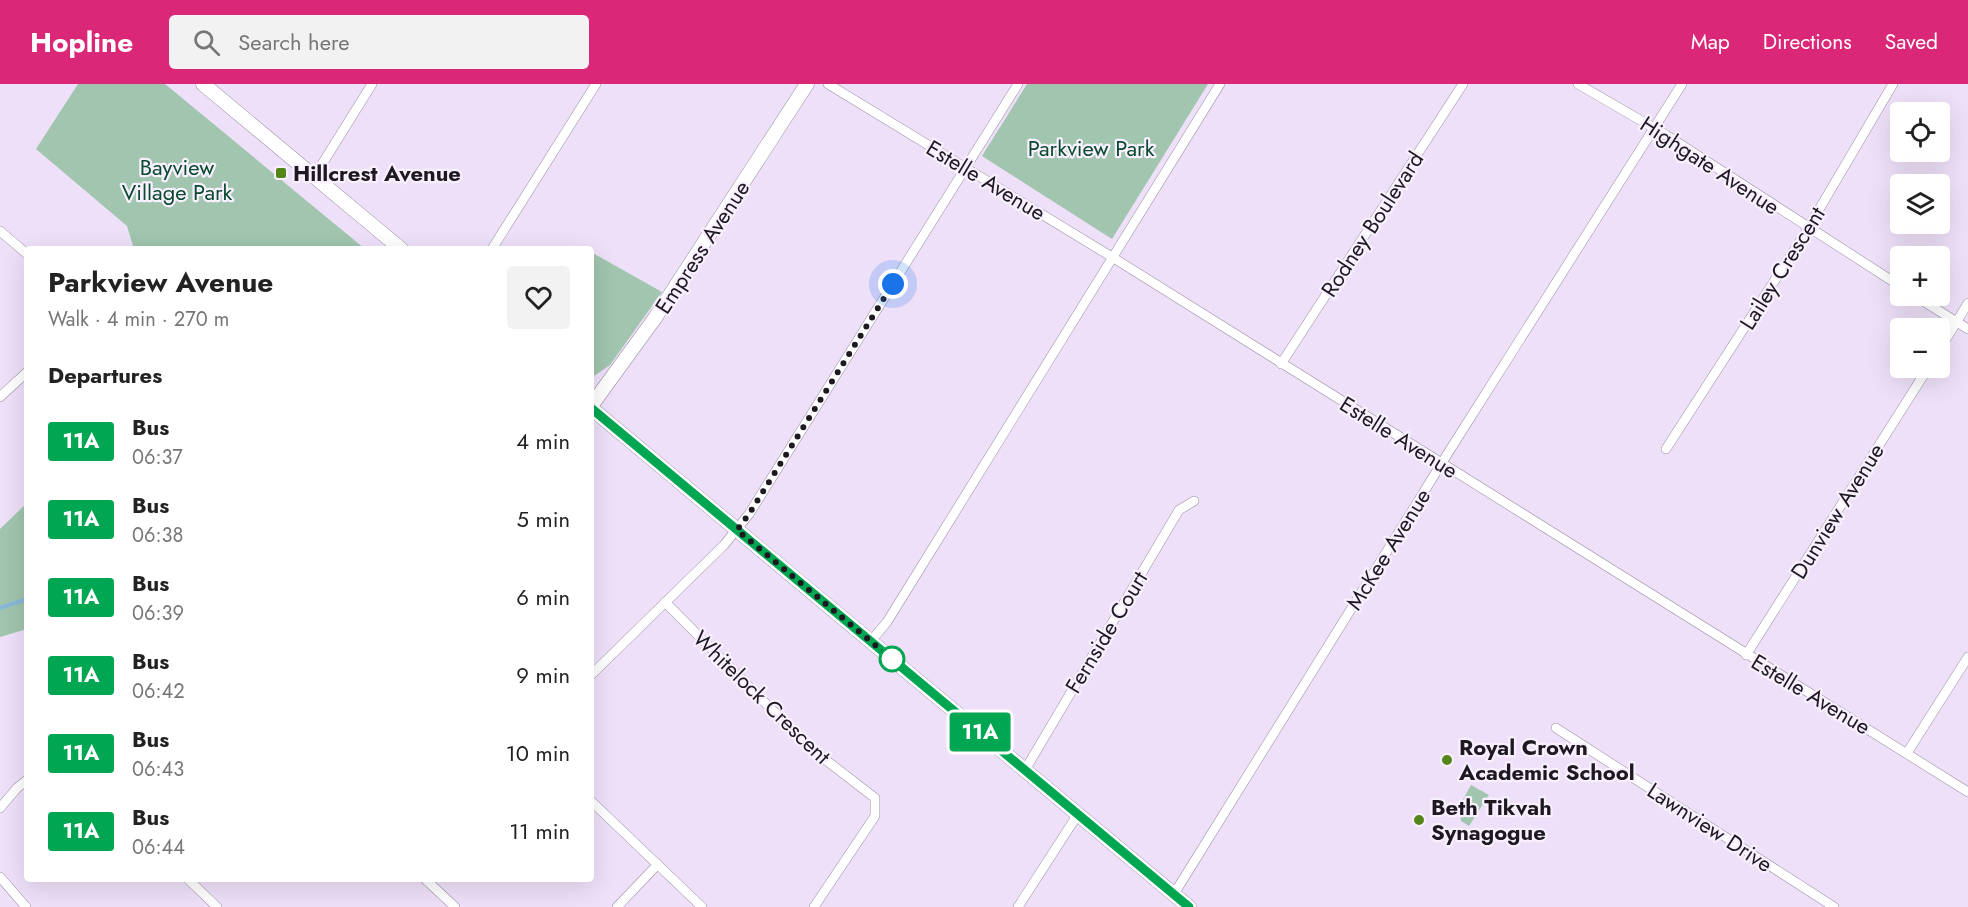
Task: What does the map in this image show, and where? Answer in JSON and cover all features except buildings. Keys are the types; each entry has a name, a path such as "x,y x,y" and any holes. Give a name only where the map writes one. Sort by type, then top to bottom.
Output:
{"main road":[{"path":"203,84 396,246"},
{"name":"Empress Avenue","path":"594,403 655,318 807,84"},
{"path":"594,410 1190,907"}],"street":[{"path":"314,177 372,84"},
{"path":"494,246 596,84"},
{"name":"Estelle Avenue","path":"828,84 1112,256 1281,364 1968,792"},
{"path":"594,672 737,530 749,514 1018,84"},
{"path":"871,641 887,622 1220,84"},
{"name":"Rodney Boulevard","path":"1281,364 1463,84"},
{"name":"Highgate Avenue","path":"1578,84 1654,128 1890,280"},
{"name":"McKee Avenue","path":"1174,894 1682,84"},
{"name":"Lailey Crescent","path":"1666,449 1808,228 1893,84"},
{"path":"0,231 24,252"},
{"path":"1950,333 1968,303"},
{"path":"1931,306 1968,329"},
{"path":"0,397 24,375"},
{"name":"Dunview Avenue","path":"1746,655 1922,378"},
{"name":"Fernside Court","path":"1025,770 1179,510 1194,501"},
{"name":"Whitelock Crescent","path":"665,602 809,747 875,798 875,816 814,907"},
{"path":"1907,753 1968,657"},
{"name":"Lawnview Drive","path":"1556,728 1834,907"},
{"path":"0,808 16,788 24,782"},
{"path":"594,804 702,907"},
{"path":"1018,907 1078,814"},
{"path":"617,907 658,864"},
{"path":"0,877 26,907"},
{"path":"191,882 217,907"},
{"path":"428,882 454,907"}],"green space":[{"name":"Bayview Village Park","path":"78,84 165,84 361,246 133,246 127,226 36,149"},
{"name":"Parkview Park","path":"1027,84 1208,84 1112,239 982,156"},
{"path":"594,254 662,292 610,365 594,376"},
{"path":"24,506 24,630 0,637 0,529"},
{"path":"1471,785 1489,795 1469,826 1461,821 1460,805"}],"waterway":[{"path":"0,608 24,600"}],"bus line":[{"name":"11A","path":"594,411 1189,907"}],"place":[{"name":"Hillcrest Avenue","path":"281,173"},
{"name":"Royal Crown Academic School","path":"1447,760"},
{"name":"Beth Tikvah Synagogue","path":"1419,820"}],"route":[{"path":"892,659 737,530 893,284"}]}
